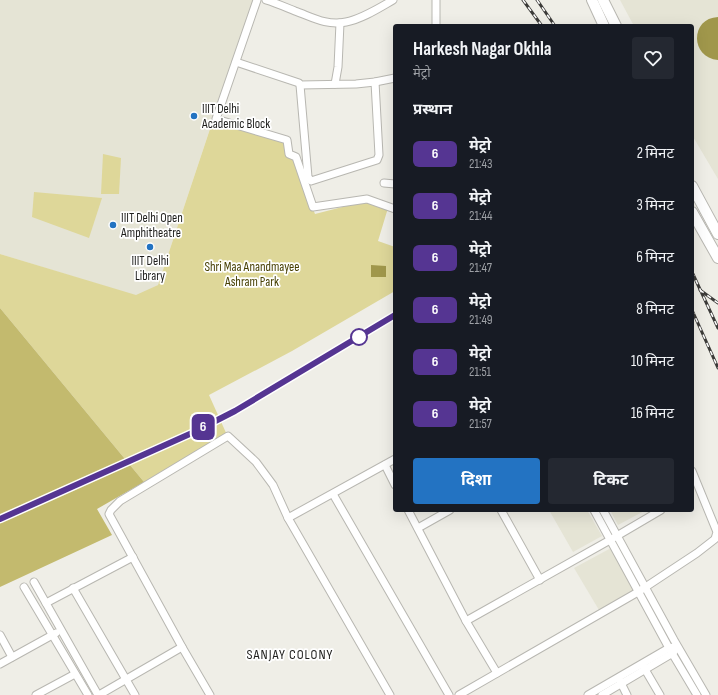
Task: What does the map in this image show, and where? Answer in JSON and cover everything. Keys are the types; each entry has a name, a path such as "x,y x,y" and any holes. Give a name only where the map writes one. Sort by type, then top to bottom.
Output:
{"highway":[{"path":"592,0 603,24"},
{"path":"603,0 615,24"},
{"path":"694,190 718,234"},
{"path":"694,216 718,258"}],"street":[{"path":"257,0 216,119 286,140 288,142 289,154 296,156 313,207 367,199 393,208"},
{"path":"266,0 315,20 325,22 340,22 355,19 393,0"},
{"path":"436,0 436,24"},
{"path":"335,84 338,67 340,22"},
{"path":"236,62 299,83 300,85 375,82 393,78"},
{"path":"300,85 308,177 311,181 377,160 379,156 375,82"},
{"path":"297,160 306,159"},
{"path":"384,183 393,184"},
{"path":"210,695 110,517 111,510 120,501 226,436 232,439 256,462 273,485 288,518 390,695"},
{"path":"288,518 393,460"},
{"path":"385,465 393,481"},
{"path":"459,695 642,590 697,554 715,539 716,532 695,489"},
{"path":"333,494 449,695"},
{"path":"409,512 466,621 497,673"},
{"path":"418,528 446,512"},
{"path":"502,512 540,580"},
{"path":"595,512 610,540 678,647 706,695"},
{"path":"604,512 671,650 697,695"},
{"path":"466,621 658,512"},
{"path":"46,603 133,557"},
{"path":"34,582 99,695 182,647"},
{"path":"24,587 88,695"},
{"path":"73,588 135,695"},
{"path":"0,664 61,631"},
{"path":"0,635 12,657"},
{"path":"588,695 619,681 678,647"},
{"path":"643,667 660,695"},
{"path":"36,695 75,674"},
{"path":"602,695 619,681"},
{"path":"619,681 627,695"}],"shaded area":[{"path":"0,0 253,0 158,285 137,296 0,254"},
{"path":"620,0 718,0 718,179 694,138 694,24 633,24"},
{"path":"718,17 718,60 709,58 702,53 698,46 697,38 698,31 702,24 709,19"},
{"path":"371,265 386,266 386,277 371,277"},
{"path":"0,308 144,482 97,509 112,535 0,587"},
{"path":"550,512 588,512 602,536 573,552"},
{"path":"611,512 642,512 618,525"},
{"path":"611,548 634,591 599,610 574,568"}],"green space":[{"name":"Shri Maa Anandmayee Ashram Park","path":"212,123 285,139 315,214 366,201 388,208 378,241 393,246 393,292 292,351 209,395 227,435 144,482 0,308 0,254 136,295 158,285"},
{"path":"103,154 121,158 119,194 101,194"},
{"path":"34,192 102,198 89,238 32,217"}],"railway":[{"path":"523,0 541,24"},
{"path":"537,0 554,24"},
{"path":"694,276 718,328"},
{"path":"700,290 718,303"},
{"path":"694,314 718,368"},
{"path":"0,519 192,433 235,411 393,316"}],"metro line":[{"name":"6","path":"0,519 192,433 235,411 393,316"}],"place":[{"name":"IIIT Delhi Academic Block","path":"194,116"},
{"name":"IIIT Delhi Open Amphitheatre","path":"113,225"},
{"name":"IIIT Delhi Library","path":"150,247"}],"district":[{"name":"SANJAY COLONY","path":"290,654"}]}
